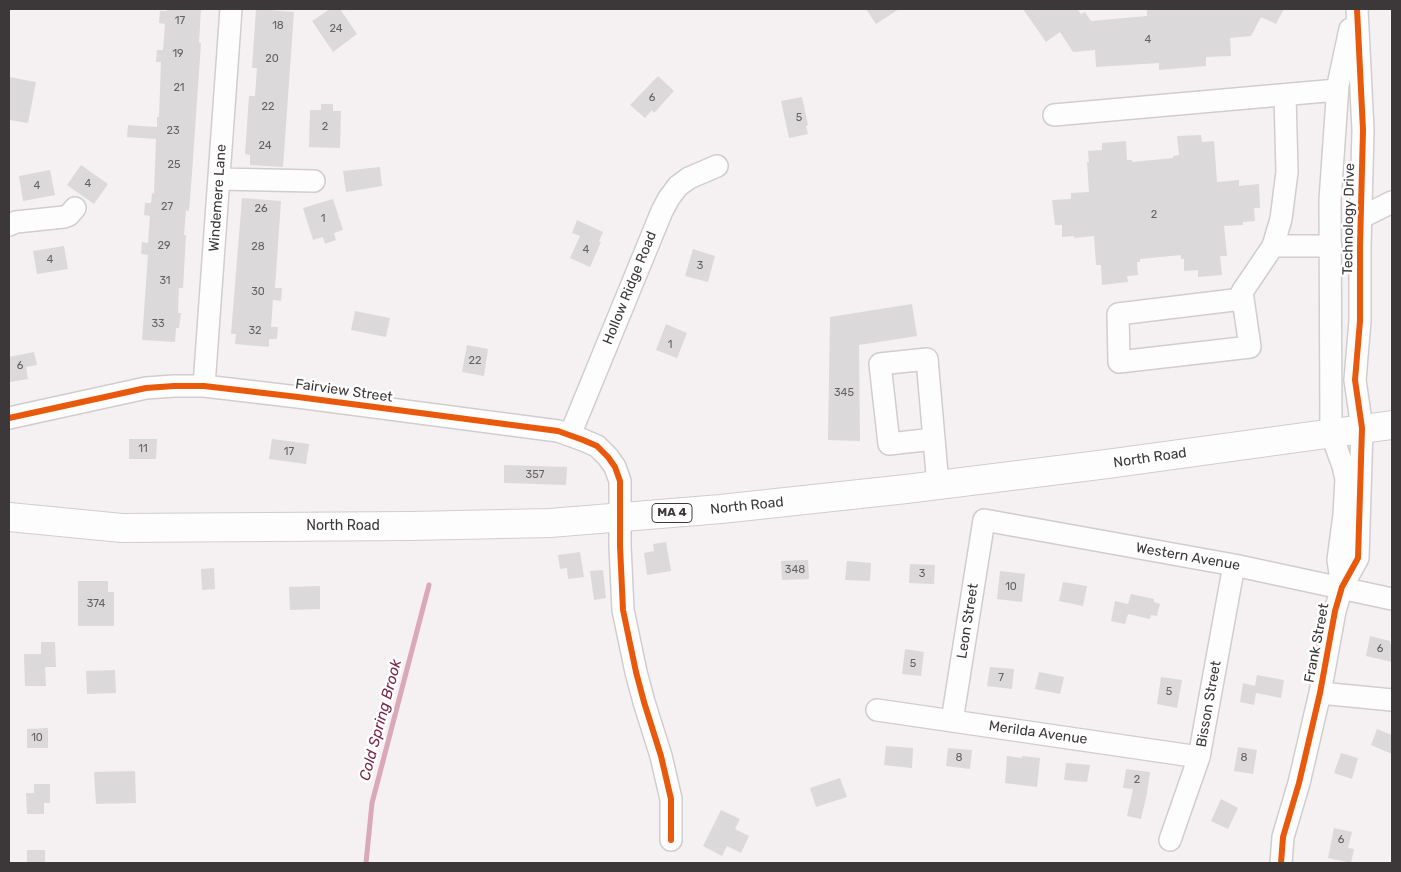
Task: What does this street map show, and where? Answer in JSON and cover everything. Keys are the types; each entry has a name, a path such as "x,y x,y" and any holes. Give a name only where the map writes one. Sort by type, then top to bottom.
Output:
{"main road":[{"name":"North Road","path":"9,517 122,528 550,523 721,509 938,485 1392,425"}],"street":[{"name":"Windemere Lane","path":"204,386 231,9"},
{"name":"Technology Drive","path":"1331,433 1330,200 1337,90 1355,9"},
{"name":"Technology Drive","path":"1355,9 1363,130 1360,218 1360,321 1355,380 1362,428"},
{"path":"1054,115 1337,90"},
{"path":"1242,299 1118,314 1119,362 1250,347 1242,292 1273,246 1281,219 1287,172 1285,95"},
{"name":"Hollow Ridge Road","path":"570,435 658,220 669,198 678,186 689,178 718,166"},
{"path":"219,179 314,181"},
{"path":"1360,218 1392,202"},
{"path":"9,225 16,222 64,217 69,215 75,208"},
{"path":"1273,246 1330,246"},
{"name":"Fairview Street","path":"9,418 146,388 204,386 558,431 597,446 615,467 620,481 620,546 623,610 636,672 661,756 671,798 671,840"},
{"name":"Frank Street","path":"1281,863 1283,837 1299,783 1320,693 1335,611 1342,587 1358,558 1362,428"},
{"name":"Frank Street","path":"1331,433 1344,466 1346,479 1344,515 1338,560 1342,587"},
{"path":"934,439 938,485"},
{"name":"Western Avenue","path":"984,520 1234,565 1392,599"},
{"name":"Leon Street","path":"952,721 984,520"},
{"name":"Bisson Street","path":"1170,840 1199,756 1234,565"},
{"path":"1320,693 1392,700"},
{"name":"Merilda Avenue","path":"877,710 1199,756"}],"building":[{"path":"167,9 201,9 199,43 201,43 192,173 189,211 186,210 184,235 186,235 183,288 179,288 178,313 181,313 179,328 176,328 175,342 142,340 148,255 141,254 142,242 148,243 150,216 144,215 145,203 151,203 152,193 154,194 156,139 127,137 128,125 157,127 161,62 156,62 157,50 163,50 165,24 159,23 160,11 167,11"},
{"path":"256,9 294,12 283,167 250,165 250,155 245,154 249,96 255,96 257,68 252,68"},
{"path":"330,9 340,9 357,34 333,52 312,21"},
{"path":"866,9 899,9 876,24"},
{"path":"1023,9 1077,9 1081,14 1085,12 1091,21 1147,16 1147,9 1284,9 1276,24 1261,17 1251,36 1230,38 1231,56 1206,57 1206,66 1159,70 1159,63 1096,67 1095,50 1073,52 1060,32 1046,42"},
{"path":"658,76 674,91 654,113 652,110 645,118 630,105"},
{"path":"9,77 36,82 28,123 9,120"},
{"path":"802,97 808,134 789,138 781,101"},
{"path":"321,104 333,104 333,111 341,111 340,148 309,147 310,110 321,110"},
{"path":"1201,135 1202,142 1214,141 1217,182 1239,180 1239,186 1259,184 1260,208 1254,208 1255,221 1243,222 1243,225 1224,226 1227,256 1220,256 1222,275 1198,277 1198,270 1184,271 1184,259 1181,259 1181,255 1140,259 1140,262 1137,262 1138,275 1127,276 1128,282 1102,285 1101,265 1096,265 1094,236 1062,237 1062,225 1055,225 1052,200 1071,199 1071,193 1089,192 1088,151 1102,150 1102,143 1126,141 1127,160 1132,160 1132,162 1173,158 1173,156 1179,155 1177,136"},
{"path":"81,165 108,184 94,204 67,185"},
{"path":"380,167 382,186 346,192 343,171"},
{"path":"50,170 55,195 23,201 19,176"},
{"path":"242,198 281,201 275,288 282,288 281,301 273,300 271,327 278,327 277,339 269,339 269,347 235,344 236,334 231,334"},
{"path":"333,199 343,230 334,233 336,240 325,244 323,237 313,240 303,208"},
{"path":"577,220 603,232 599,241 601,242 590,267 570,258 580,236 572,233"},
{"path":"64,246 68,269 37,274 33,251"},
{"path":"693,249 715,256 708,282 685,276"},
{"path":"912,304 917,336 859,345 860,441 828,440 830,317"},
{"path":"355,311 390,318 386,337 351,330"},
{"path":"666,324 687,333 677,358 656,350"},
{"path":"467,345 488,349 484,376 462,372"},
{"path":"34,352 37,365 26,367 28,379 10,382 9,357"},
{"path":"129,439 157,439 156,459 129,459"},
{"path":"272,439 309,444 306,464 269,459"},
{"path":"504,465 567,467 566,485 504,483"},
{"path":"666,542 671,571 647,575 644,553 654,551 653,544"},
{"path":"580,552 584,577 568,579 567,568 560,569 558,555"},
{"path":"808,560 809,579 782,580 781,561"},
{"path":"847,561 871,563 870,581 845,580"},
{"path":"910,564 935,565 934,584 909,583"},
{"path":"214,568 215,589 202,590 201,569"},
{"path":"603,570 606,598 594,600 590,571"},
{"path":"1000,571 1025,574 1022,602 997,599"},
{"path":"78,581 108,581 108,592 114,592 114,626 78,626"},
{"path":"1063,582 1087,586 1083,606 1059,601"},
{"path":"320,586 320,609 290,610 289,587"},
{"path":"1131,594 1154,599 1154,602 1160,604 1157,616 1151,615 1150,619 1128,614 1125,624 1111,621 1115,601 1128,604"},
{"path":"1370,636 1390,641 1390,644 1392,644 1392,662 1366,656"},
{"path":"41,642 55,642 56,667 45,667 46,686 25,686 24,654 41,654"},
{"path":"905,649 924,652 921,676 902,674"},
{"path":"990,667 1014,669 1012,689 987,686"},
{"path":"115,670 116,693 87,694 86,671"},
{"path":"1039,672 1064,677 1060,694 1035,689"},
{"path":"1257,675 1284,680 1281,698 1256,693 1254,705 1240,702 1243,683 1255,686"},
{"path":"1161,677 1182,680 1177,708 1157,704"},
{"path":"48,728 48,748 27,748 27,729"},
{"path":"1377,729 1392,735 1392,754 1371,745"},
{"path":"886,746 913,748 912,768 884,765"},
{"path":"1238,747 1257,750 1253,774 1234,771"},
{"path":"948,748 972,750 970,769 946,766"},
{"path":"1341,753 1358,758 1352,779 1334,773"},
{"path":"1007,756 1040,758 1037,787 1005,783"},
{"path":"1066,763 1090,765 1087,782 1064,780"},
{"path":"1126,769 1150,772 1141,819 1127,816 1133,789 1123,788"},
{"path":"135,771 136,803 96,804 94,772"},
{"path":"840,778 847,797 816,807 810,788"},
{"path":"34,784 50,784 50,803 44,803 44,814 27,814 26,793 34,793"},
{"path":"1221,799 1238,808 1228,829 1211,821"},
{"path":"721,810 740,819 735,829 749,836 741,853 727,846 722,856 703,846"},
{"path":"1334,828 1352,832 1348,848 1354,849 1351,863 1328,858"},
{"path":"27,850 45,850 45,863 27,863"}],"waterway":[{"name":"Cold Spring Brook","path":"366,863 372,803 429,585"}],"cycle path":[{"path":"1281,863 1283,837 1299,783 1320,693 1335,611 1342,587 1358,558 1362,428 1355,380 1360,321 1363,130 1357,9"},
{"path":"9,418 146,388 204,386 558,431 597,446 615,467 620,481 620,546 623,610 636,672 661,756 671,799 671,840"}]}
